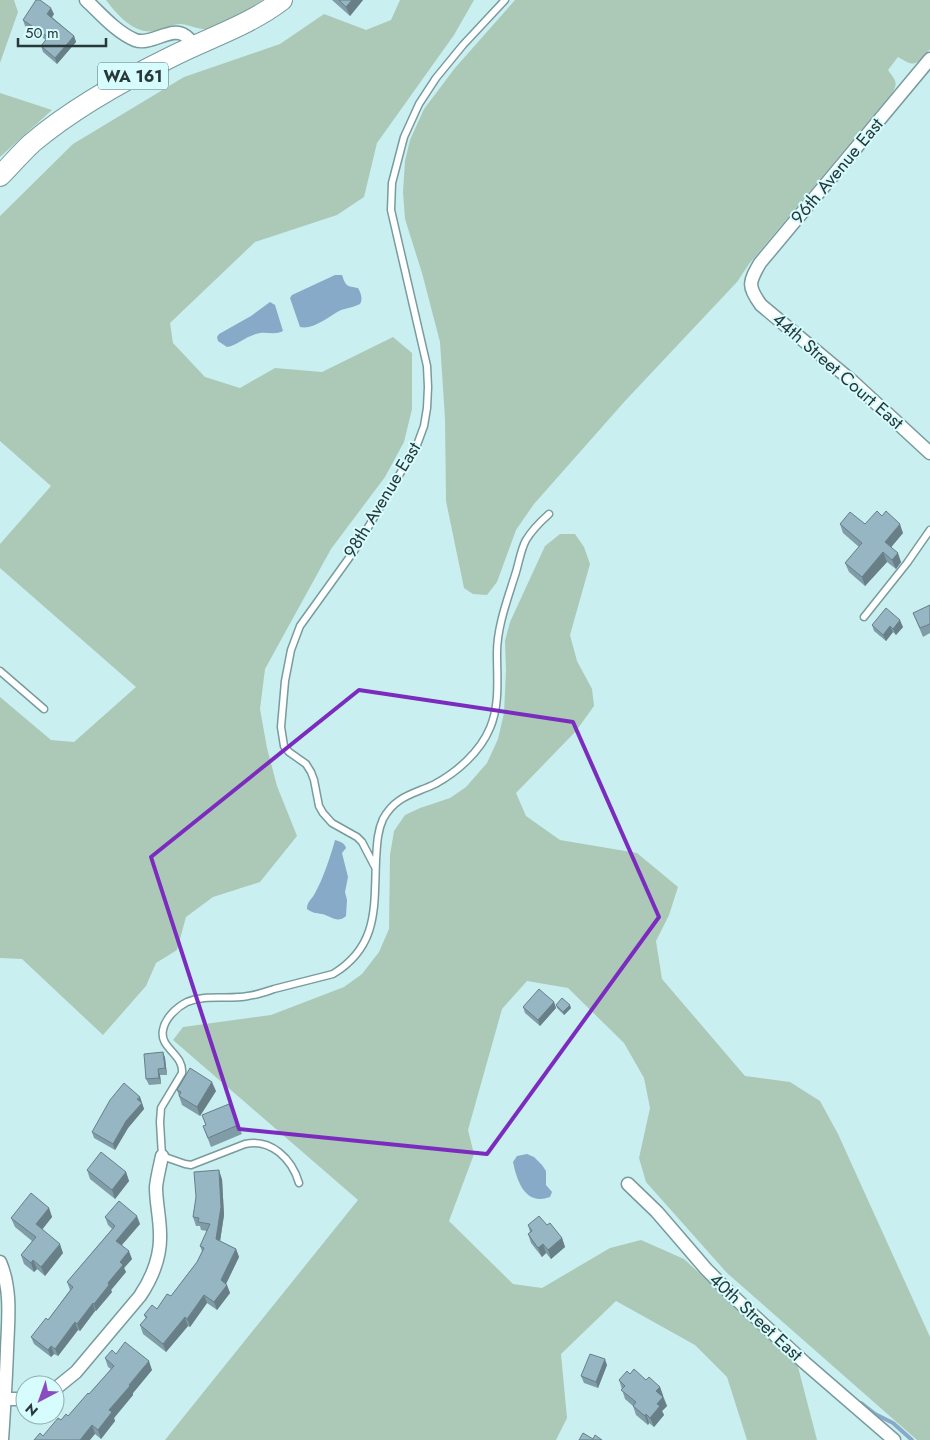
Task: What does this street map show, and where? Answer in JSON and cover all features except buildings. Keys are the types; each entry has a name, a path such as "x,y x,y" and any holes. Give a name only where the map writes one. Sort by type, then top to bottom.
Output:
{"main road":[{"name":"WA 161","path":"0,176 30,145 69,116 121,83 172,56 248,22 282,0"}],"street":[{"path":"86,0 122,32 135,40 143,41 180,33 185,35 195,46"},
{"name":"96th Avenue East","path":"751,287 752,278 760,263 930,59"},
{"name":"44th Street Court East","path":"751,287 761,305 852,381 930,453"},
{"path":"65,1381 76,1372 148,1284 158,1259 160,1247 156,1184 162,1156"},
{"name":"40th Street East","path":"628,1184 657,1212 706,1269 736,1299 805,1363 894,1440"},
{"path":"0,1262 8,1291 2,1440"},
{"path":"5,1398 15,1398"}],"lane":[{"name":"98th Avenue East","path":"376,868 362,842 332,823 323,813 319,806 311,772 306,764 284,746 281,727 285,681 291,650 300,626 354,551 417,445 424,426 428,387 427,366 391,210 392,183 404,136 419,104 436,78 463,45 505,0"},
{"path":"299,1183 293,1168 284,1156 270,1146 257,1142 245,1144 191,1165 162,1156 161,1108 182,1073 180,1060 166,1044 162,1035 164,1026 170,1015 182,1005 195,1000 247,996 333,974 342,969 356,955 370,930 374,912 378,836 384,818 402,798 436,783 459,768 477,749 490,728 496,699 498,669 496,653 504,612 525,542 537,525 549,514"},
{"path":"864,617 907,564 930,530"},
{"path":"0,671 44,708"}],"highlighted area":[{"path":"359,690 573,722 659,917 487,1154 239,1129 151,857"}],"green space":[{"path":"0,0 14,0 18,12 0,63"},
{"path":"106,0 262,0 236,17 208,29 181,24 148,31 140,30 127,23"},
{"path":"400,0 474,0 454,35 377,143 364,197 337,215 255,242 170,323 173,343 205,377 240,388 275,368 322,372 393,337 412,353 412,409 404,442 385,477 331,549 265,669 260,709 267,748 277,786 297,836 260,882 213,897 186,917 177,950 156,963 146,986 103,1035 22,959 0,958 0,697 51,740 74,742 136,687 0,568 0,544 51,486 0,441 0,216 73,144 184,77 280,44 324,14 366,30 391,20"},
{"path":"515,0 930,0 930,49 922,59 912,64 898,57 888,70 896,84 892,93 749,264 737,282 625,401 534,504 516,530 497,582 487,595 473,594 464,588 446,501 445,419 440,342 422,273 405,219 403,192 405,161 410,140 424,109 455,68"},
{"path":"0,93 52,110 0,157"},
{"path":"560,534 575,534 584,547 590,564 570,635 577,661 592,689 594,706 576,731 516,793 526,816 560,840 637,853 678,887 669,915 656,941 662,979 745,1076 790,1082 820,1101 838,1134 930,1337 930,1440 917,1440 727,1273 646,1182 639,1158 650,1108 644,1078 624,1043 568,988 527,981 502,1009 468,1130 474,1154 449,1221 513,1284 542,1288 610,1248 641,1240 684,1259 797,1363 817,1440 747,1440 727,1377 695,1345 616,1301 561,1354 567,1418 556,1440 165,1440 358,1200 173,1040 183,1027 271,1015 344,987 362,974 379,952 389,929 390,855 394,831 405,815 450,798 466,787 487,763 498,739 504,713 505,641 510,622 545,546"}],"water":[{"path":"335,275 342,275 347,285 358,288 361,296 360,304 341,310 316,325 300,327 290,298 292,295"},
{"path":"270,302 275,305 283,331 255,334 227,347 218,341 217,337 219,334 251,316"},
{"path":"335,840 342,842 346,848 342,853 348,877 345,892 347,900 346,916 340,919 334,919 307,909 308,903 314,895 329,861"},
{"path":"527,1154 534,1157 546,1171 546,1185 552,1192 550,1197 534,1198 528,1195 520,1184 513,1162 517,1156"}],"waterway":[{"path":"861,1403 875,1414 893,1423 912,1440"}]}
